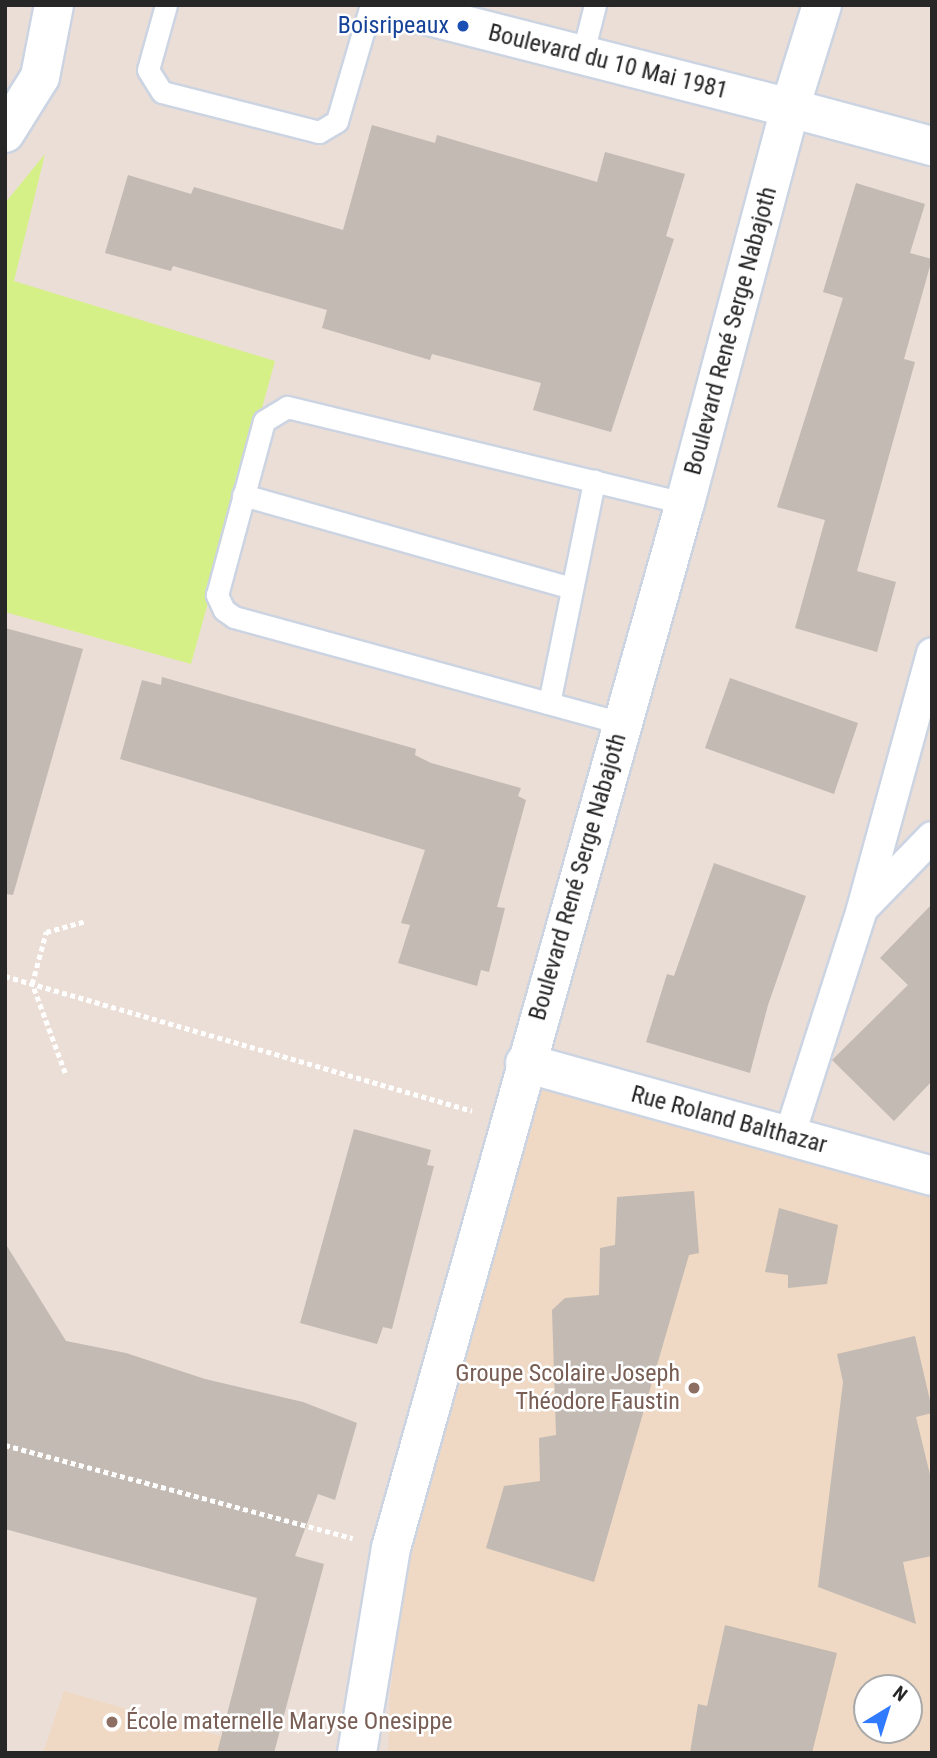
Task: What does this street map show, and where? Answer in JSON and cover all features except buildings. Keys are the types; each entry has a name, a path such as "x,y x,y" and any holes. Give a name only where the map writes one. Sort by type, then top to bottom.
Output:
{"street":[{"path":"5,133 40,77 54,5"},
{"name":"Boulevard du 10 Mai 1981","path":"386,5 932,146"},
{"name":"Boulevard René Serge Nabajoth","path":"357,1753 390,1548 685,503 790,108 822,5"},
{"path":"789,1136 862,909 932,653"},
{"path":"862,909 932,837"},
{"name":"Rue Roland Balthazar","path":"525,1063 932,1176"}],"lane":[{"path":"166,5 148,70 162,92 319,132 337,121 371,5"},
{"path":"582,57 595,5"},
{"path":"621,723 233,617 224,610 217,595 264,421 287,407 685,503"},
{"path":"549,703 594,481"},
{"path":"243,495 572,589"}],"path":[{"path":"65,1073 32,984 46,932 86,921"},
{"path":"5,976 509,1122"},
{"path":"5,1445 390,1548"}],"shaded area":[{"name":"Groupe Scolaire Joseph Théodore Faustin","path":"540,1088 932,1198 932,1753 388,1753 390,1693 405,1579"},
{"name":"École maternelle Maryse Onesippe","path":"64,1691 279,1753 43,1753"}],"green space":[{"path":"45,154 14,281 275,361 191,664 5,612 5,203"}],"place":[{"name":"Boisripeaux","path":"463,26"},
{"name":"Groupe Scolaire Joseph Théodore Faustin","path":"694,1388"},
{"name":"École maternelle Maryse Onesippe","path":"112,1722"}]}
